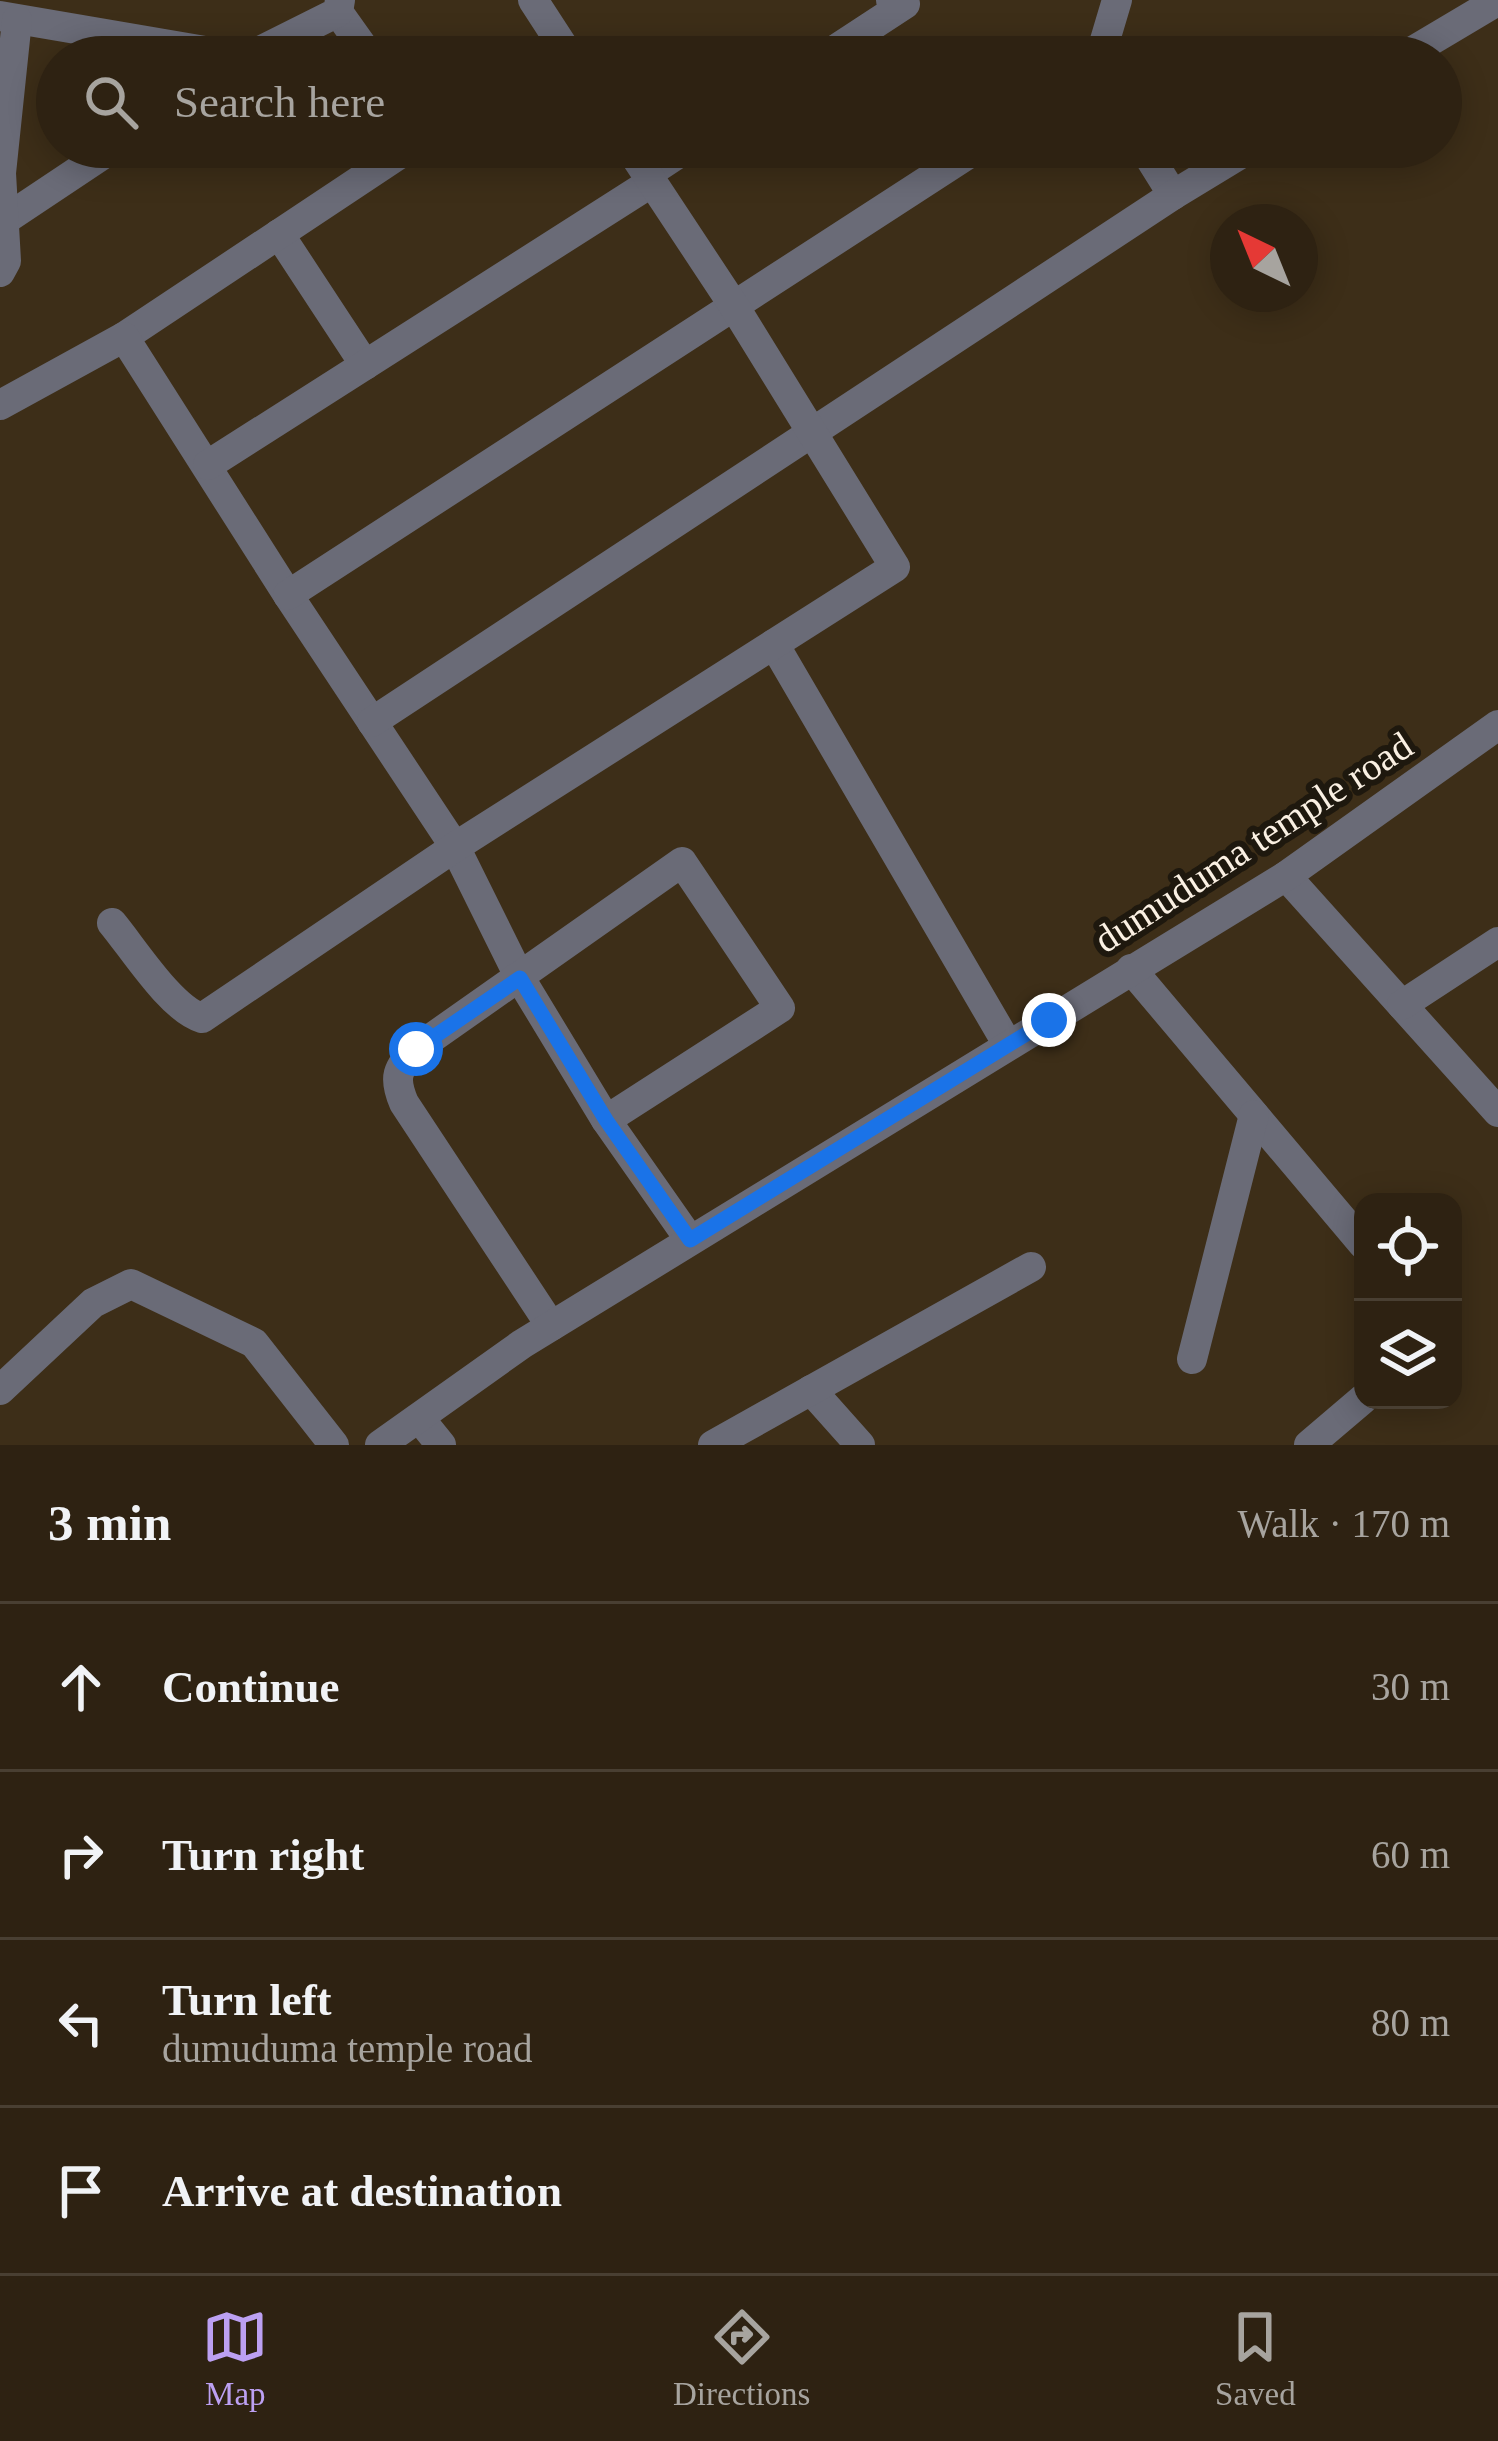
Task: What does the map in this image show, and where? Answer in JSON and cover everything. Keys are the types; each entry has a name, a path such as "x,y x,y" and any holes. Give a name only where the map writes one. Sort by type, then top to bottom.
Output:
{"street":[{"path":"533,0 551,36"},
{"path":"856,36 905,4 891,0"},
{"path":"1106,36 1117,0"},
{"path":"1437,36 1490,4"},
{"path":"283,36 339,6 357,36"},
{"path":"0,272 6,261 1,173 9,18 117,36"},
{"path":"2,222 83,168"},
{"path":"0,405 124,337 378,168"},
{"path":"112,923 176,1000 191,1015 202,1018 455,848 895,567 643,168"},
{"path":"208,465 662,168"},
{"path":"288,596 947,168"},
{"path":"1156,168 1173,195"},
{"path":"372,722 1217,168"},
{"path":"279,234 365,365"},
{"path":"124,337 455,848 520,978 606,1120 690,1240"},
{"path":"774,644 1009,1045"},
{"name":"dumuduma temple road","path":"380,1445 551,1326 1286,876 1498,725"},
{"path":"551,1326 404,1102 396,1084 398,1068 416,1049 682,862 779,1008 606,1120"},
{"path":"1286,876 1498,1112"},
{"path":"1402,1005 1498,942"},
{"path":"1131,970 1354,1233"},
{"path":"1192,1359 1254,1115"},
{"path":"712,1445 1031,1267"},
{"path":"0,1390 93,1303 131,1284 254,1343 334,1445"},
{"path":"811,1390 860,1445"},
{"path":"1309,1445 1354,1407"},
{"path":"420,1419 441,1445"}],"route":[{"path":"416,1049 520,978 606,1120 690,1240 1049,1020"}]}
